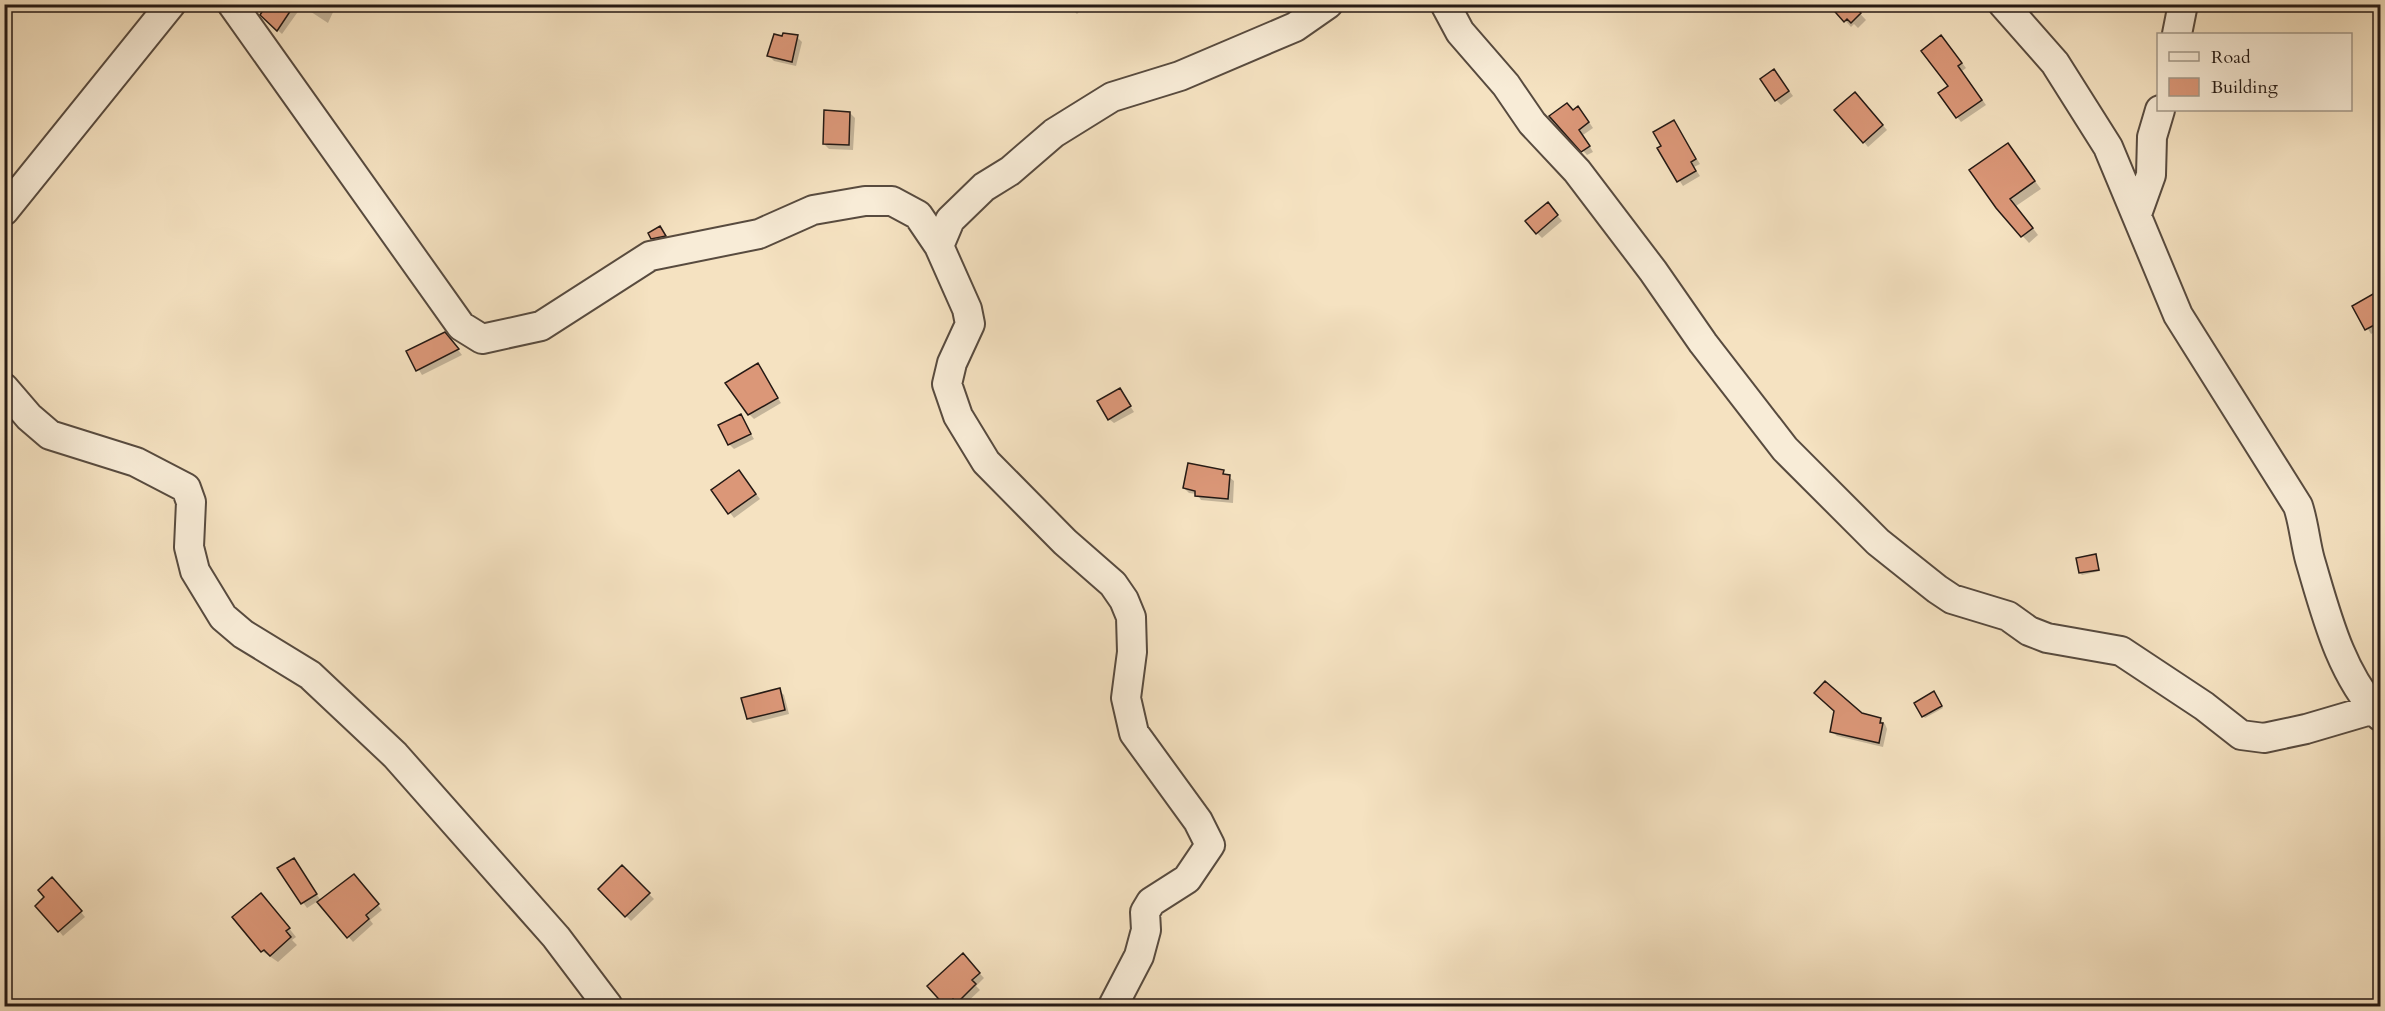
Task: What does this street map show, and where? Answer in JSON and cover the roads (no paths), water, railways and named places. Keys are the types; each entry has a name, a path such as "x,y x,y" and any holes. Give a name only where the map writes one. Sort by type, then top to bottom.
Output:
{"street":[{"path":"4,211 171,4"},
{"path":"232,4 460,326 482,339 541,326 650,256 759,234 813,210 865,201 892,201 918,215 939,246 967,309 970,324 952,363 947,384 958,416 986,462 1065,542 1113,584 1124,600 1131,617 1132,652 1126,698 1134,733 1198,821 1210,845 1187,879 1151,902 1144,912 1146,930 1139,956 1113,1006"},
{"path":"939,246 950,220 984,187 1010,171 1054,133 1112,97 1180,76 1295,27 1328,4"},
{"path":"1445,4 1460,32 1506,85 1532,123 1577,171 1653,271 1703,343 1785,449 1878,542 1936,589 1952,599 2008,616 2029,631 2047,638 2121,651 2204,706 2241,735 2264,738 2378,712 2357,684 2332,636 2309,558 2298,506 2178,315 2138,214 2108,147 2055,63 2003,4"},
{"path":"2177,33 2183,4"},
{"path":"2138,214 2151,175 2152,137 2160,111"},
{"path":"4,388 29,417 50,435 136,462 186,488 191,502 189,547 195,571 223,617 243,634 310,675 395,755 556,937 608,1006"}]}
